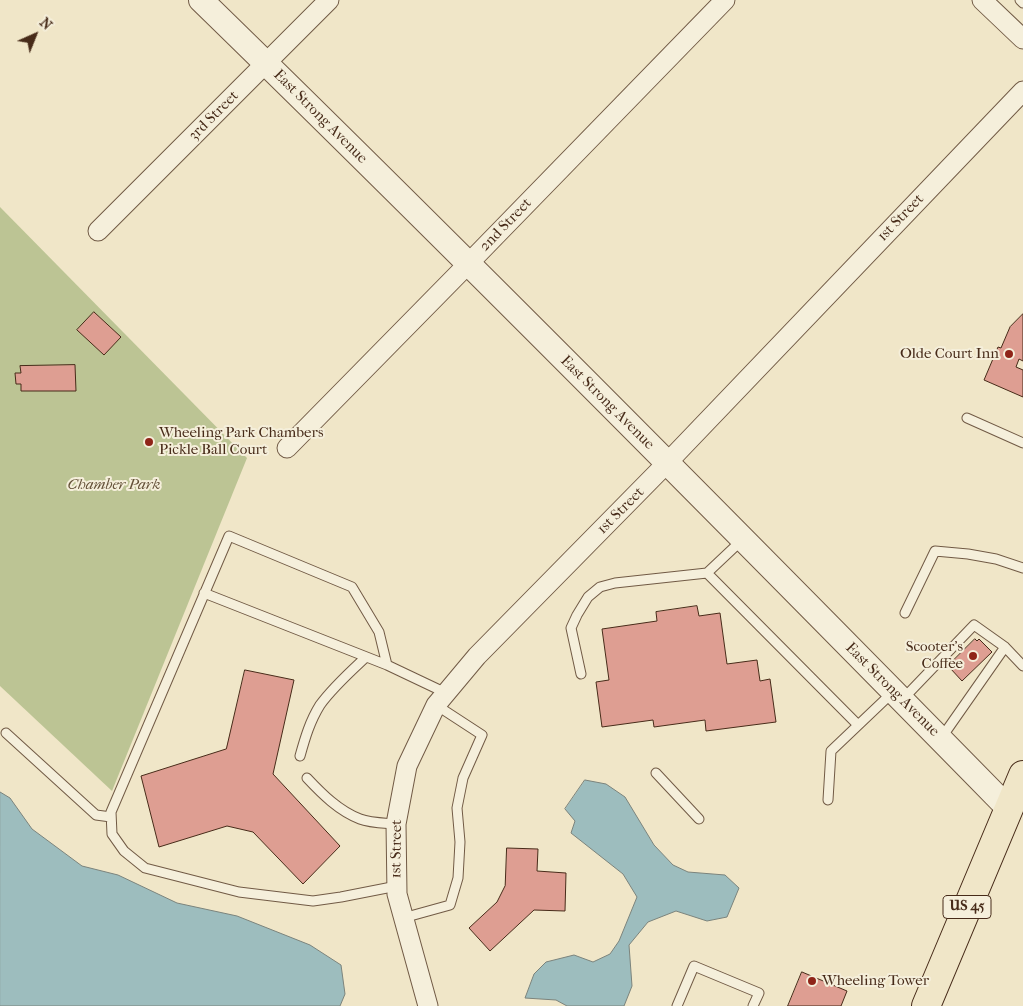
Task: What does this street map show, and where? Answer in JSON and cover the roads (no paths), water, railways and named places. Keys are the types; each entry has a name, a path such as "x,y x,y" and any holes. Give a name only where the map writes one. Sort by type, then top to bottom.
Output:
{"main road":[{"name":"US 45","path":"926,1006 1016,815 1023,775"}],"street":[{"name":"East Strong Avenue","path":"201,0 468,264 1016,815"},
{"name":"3rd Street","path":"98,231 329,0"},
{"name":"2nd Street","path":"287,448 725,0"},
{"path":"982,0 1023,39"},
{"name":"1st Street","path":"428,1006 397,894 396,824 407,766 441,699 477,656 667,464 1023,91"}],"lane":[{"path":"1020,0 1023,3"},
{"path":"967,418 1023,443"},
{"path":"387,665 379,632 352,588 229,536 111,812 111,817 112,834 124,851 146,868 239,892 313,901 340,898 397,886"},
{"path":"581,674 571,628 588,597 600,587 615,583 707,573 742,539"},
{"path":"905,613 935,551 996,559 1023,568"},
{"path":"707,573 858,725"},
{"path":"204,593 387,665 441,699 482,735 462,778 457,808 460,842 458,878 450,906 403,918"},
{"path":"828,800 831,751 858,725 897,696 974,625 1005,648 1023,666"},
{"path":"940,739 1005,648"},
{"path":"300,756 307,731 320,706 332,691 366,657"},
{"path":"6,733 96,815 111,817"},
{"path":"656,773 700,819"},
{"path":"306,778 322,794 344,811 361,820 396,824"},
{"path":"677,1006 694,966 759,993 753,1006"}],"water":[{"path":"585,780 606,784 625,797 654,845 673,865 688,872 725,875 739,888 727,917 707,921 676,911 648,922 629,945 632,986 624,1006 567,1006 556,1000 525,998 534,974 546,962 574,955 593,962 610,954 619,941 637,897 623,874 571,833 575,821 565,809"},
{"path":"0,792 10,798 32,829 82,866 118,875 177,903 237,916 310,945 341,965 345,994 340,1006 0,1006"}],"place":[{"name":"Olde Court Inn","path":"1009,354"},
{"name":"Wheeling Park Chambers Pickle Ball Court","path":"149,442"},
{"name":"Scooter's Coffee","path":"973,656"},
{"name":"Wheeling Tower","path":"812,981"}],"park label":[{"name":"Chamber Park","path":"114,485"}]}
